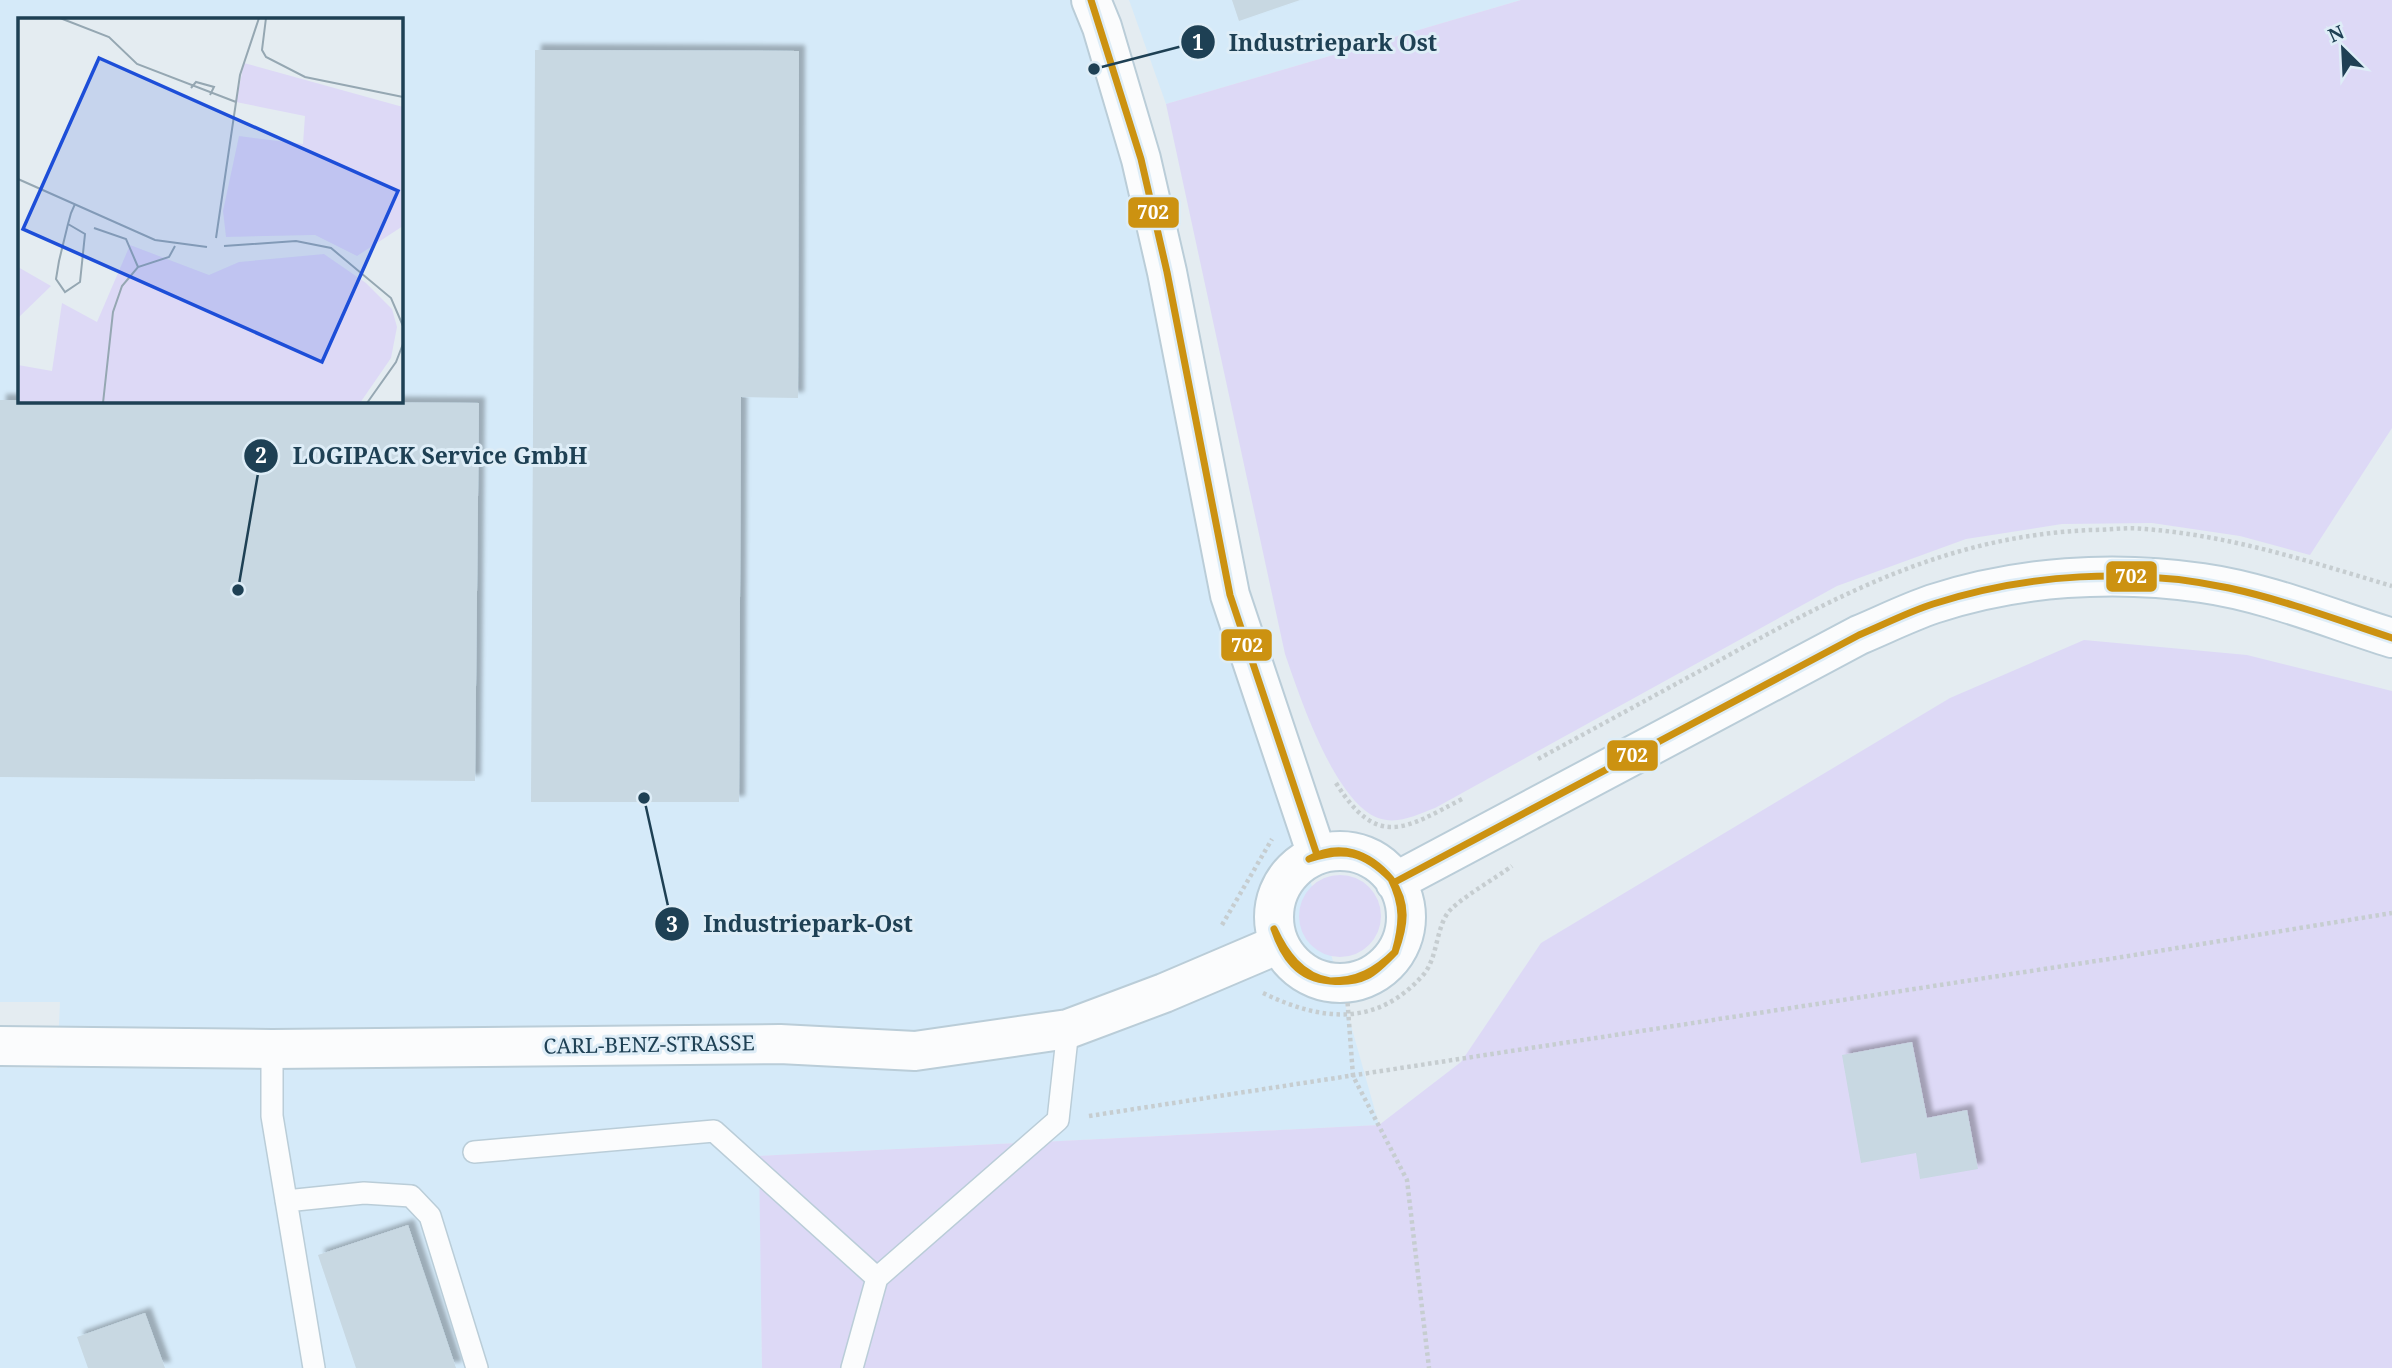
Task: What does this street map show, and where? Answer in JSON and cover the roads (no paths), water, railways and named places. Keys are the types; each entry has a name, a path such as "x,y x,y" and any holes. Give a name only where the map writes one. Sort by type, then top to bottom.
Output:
{"street":[{"path":"1091,0 1102,27 1144,172 1167,272 1230,595 1312,838 1339,851 1361,854 1374,861 1395,881 1402,894 1405,916 1395,952 1347,1000 1330,982 1300,969 1279,944 1274,914 1279,892 1312,838"},
{"path":"1395,881 1858,635 1933,604 2008,586 2115,575 2204,583 2290,605 2392,638"},
{"name":"CARL-BENZ-STRASSE","path":"0,1046 272,1049 780,1044 915,1051 1068,1029 1279,944"}],"lane":[{"path":"852,1368 877,1278 1058,1120 1068,1029"},
{"path":"272,1049 272,1116 314,1368"},
{"path":"474,1152 714,1131 877,1278"},
{"path":"286,1201 364,1193 411,1196 430,1216 477,1368"}],"place":[{"name":"Industriepark Ost","path":"1094,69"},
{"name":"LOGIPACK Service GmbH","path":"238,590"},
{"name":"Industriepark-Ost","path":"644,798"}]}
